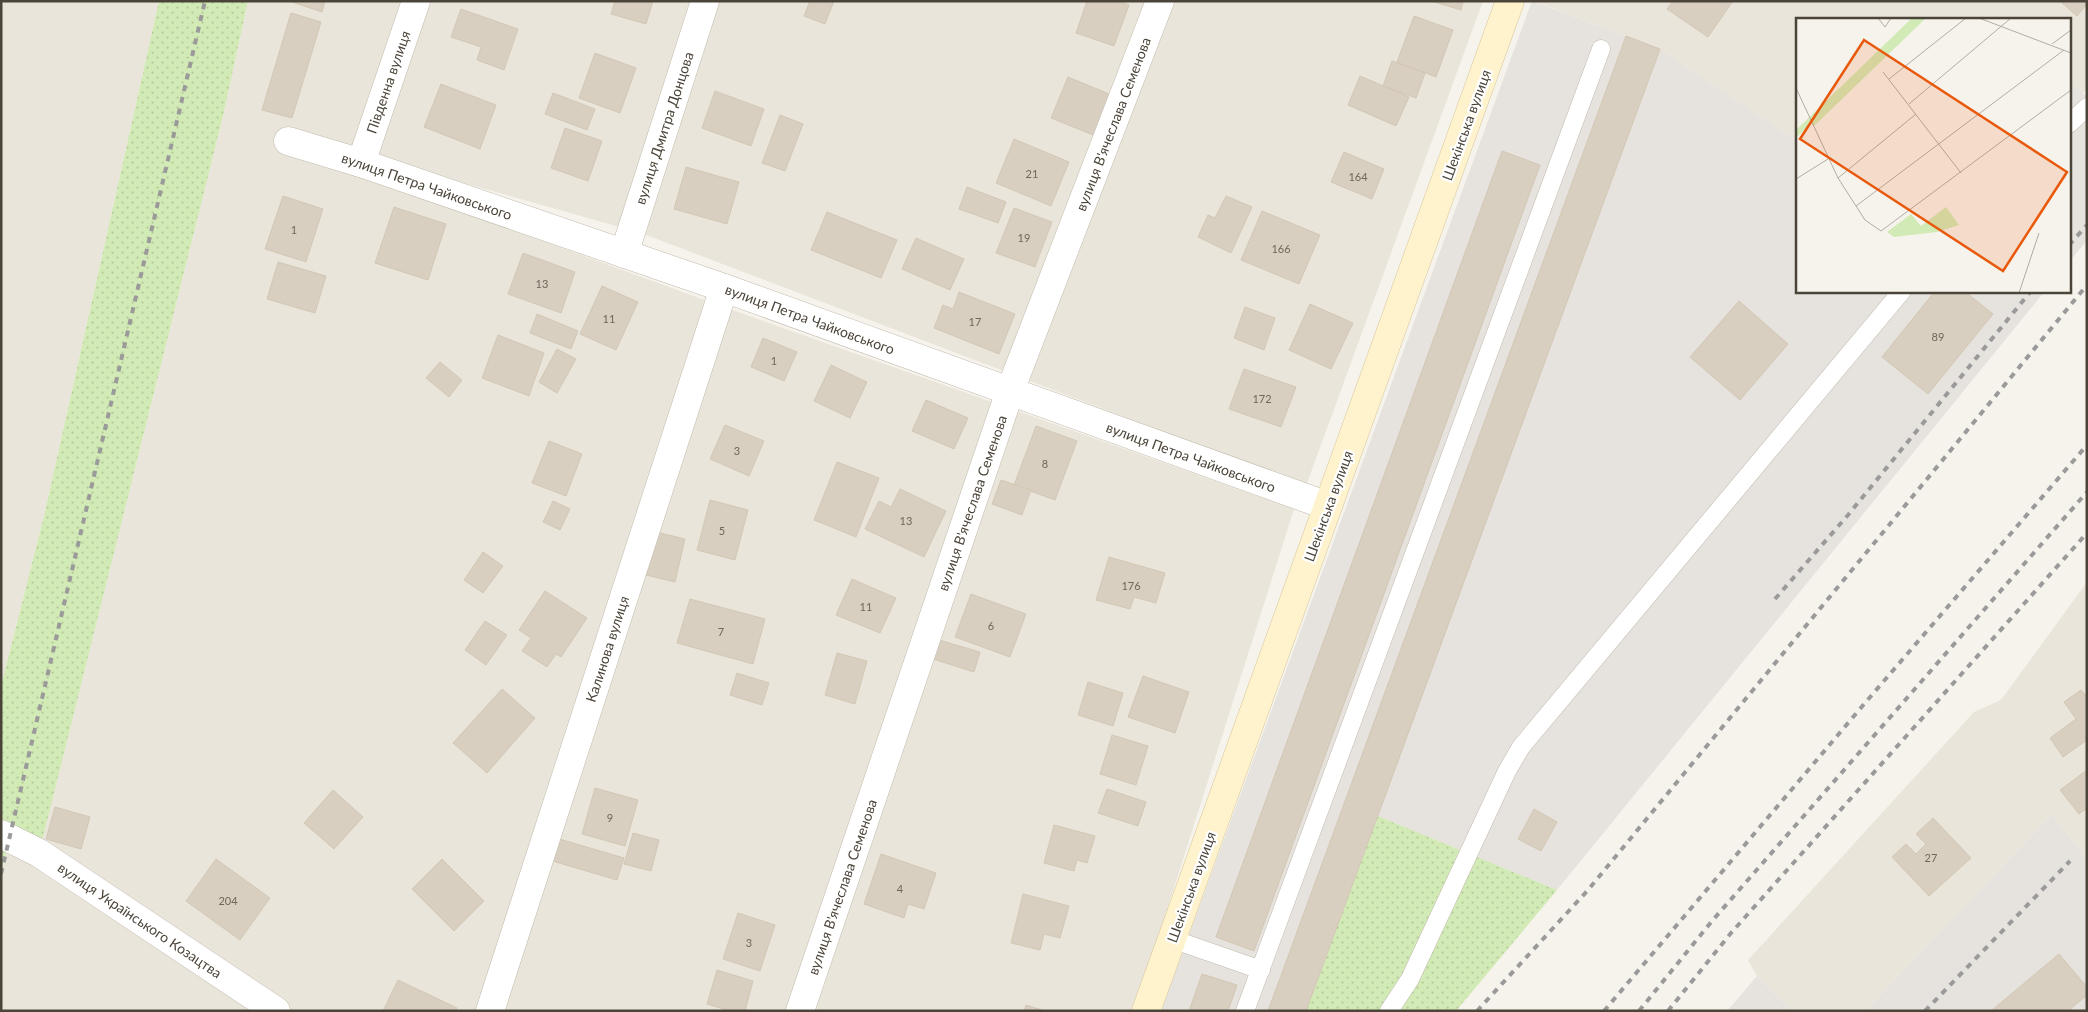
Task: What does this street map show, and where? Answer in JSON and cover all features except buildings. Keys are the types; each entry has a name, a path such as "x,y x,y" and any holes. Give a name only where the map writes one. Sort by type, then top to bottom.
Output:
{"street":[{"name":"Південна вулиця","path":"361,163 416,1"},
{"name":"вулиця Дмитра Донцова","path":"624,254 705,1"},
{"name":"вулиця В'ячеслава Семенова","path":"800,1011 1010,391 1160,1"},
{"name":"Шекінська вулиця","path":"1146,1011 1510,1"},
{"name":"вулиця Петра Чайковського","path":"288,141 361,163 724,288 1328,506"},
{"name":"Калинова вулиця","path":"490,1011 724,288"},
{"name":"вулиця Українського Козацтва","path":"1,834 39,853 276,1011"}],"lane":[{"path":"1245,1011 1601,49"},
{"path":"2070,123 2087,107"},
{"path":"1389,1011 1410,979 1507,771 1521,747 1901,292"},
{"path":"1172,938 1261,970"}],"shaded area":[{"path":"1,1 159,1 44,516 1,686"},
{"path":"248,1 1483,1 1306,486 641,233 287,133 284,146 710,302 1294,509 1135,1011 1,1011 1,874 10,838 39,852 223,116"},
{"path":"1532,1 1660,49 1796,140 1796,292 2044,292 1557,890 1378,816 1306,1011 1161,1011"},
{"path":"1533,1 2087,1 2087,89 2082,94 2070,84 2070,18 1796,18 1796,140 1660,49"},
{"path":"2070,84 2087,96 2087,240 2070,261"},
{"path":"2087,582 2087,860 2052,814 1865,1011 1792,1011 1757,976 1748,960 1974,712 2001,700"},
{"path":"2052,814 2087,860 2087,1011 1865,1011"},
{"path":"1757,976 1792,1011 1727,1011"}],"green space":[{"path":"159,1 248,1 223,116 39,853 10,838 1,873 1,686 44,516"},
{"path":"1378,816 1557,890 1456,1011 1306,1011"}],"railway":[{"path":"1,874 205,1"},
{"path":"2070,244 2087,225"},
{"path":"1477,1011 1588,890 2087,285"},
{"path":"1775,599 1848,515 2030,292"},
{"path":"1604,1011 2087,445"},
{"path":"1639,1011 1712,921 2087,492"},
{"path":"1668,1011 1731,933 2087,533"},
{"path":"1925,1011 2070,861"}]}
